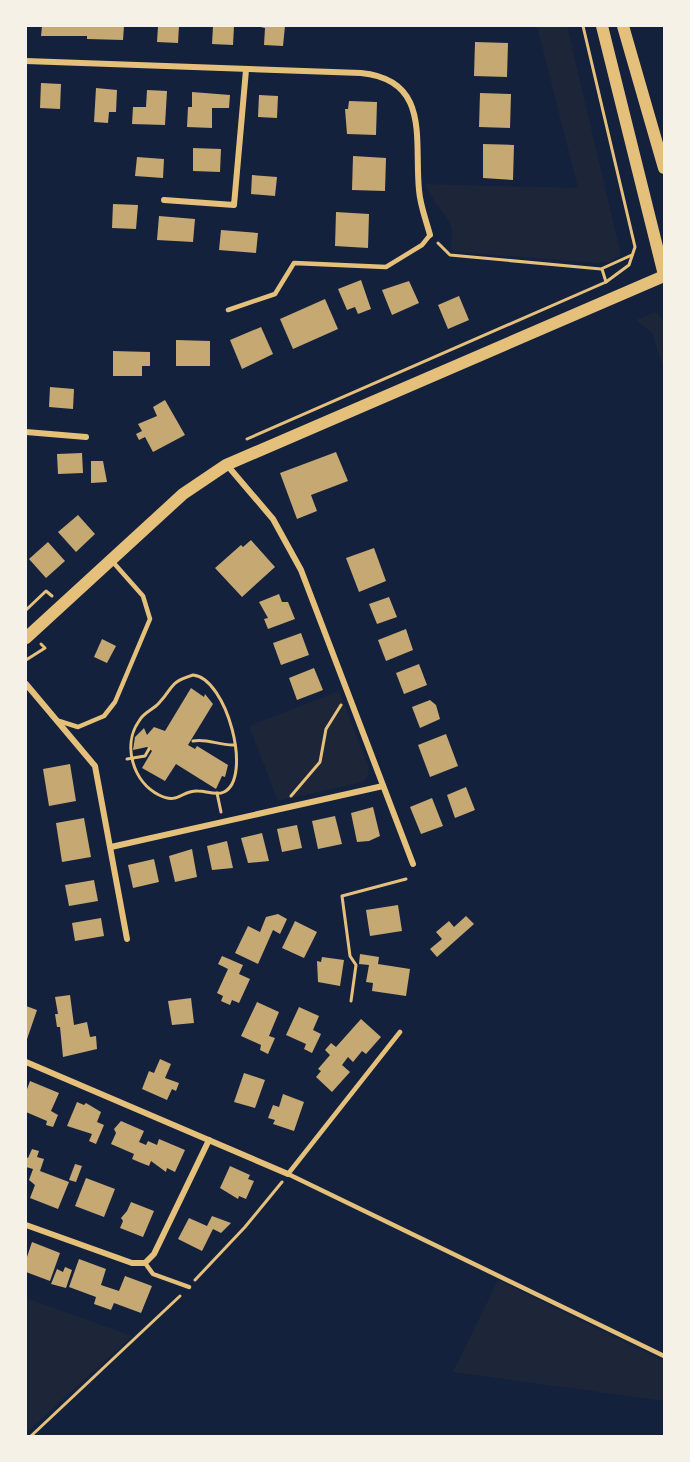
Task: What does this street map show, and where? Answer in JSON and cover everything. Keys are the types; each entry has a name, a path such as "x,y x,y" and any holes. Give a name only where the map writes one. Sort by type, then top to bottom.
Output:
{"main road":[{"path":"26,638 183,494 226,465 664,276 602,26"},
{"path":"623,26 664,168"}],"street":[{"path":"26,61 373,74 397,86 415,109 418,188 430,235"},
{"path":"164,200 234,205 246,70"},
{"path":"26,432 86,437"},
{"path":"226,465 273,519 301,570 412,864"},
{"path":"26,684 95,766 127,939"},
{"path":"111,848 383,786"},
{"path":"26,1062 288,1174"},
{"path":"26,1225 132,1263 145,1263 154,1254 209,1140"}],"lane":[{"path":"228,310 275,294 294,263 382,268 422,245 430,235"},
{"path":"56,718 64,724 78,727 104,716 119,694 149,625 150,611 144,596 110,559"},
{"path":"400,1032 288,1174 664,1356"},
{"path":"145,1263 153,1274 189,1287"}],"path":[{"path":"242,442 278,423 606,282 625,270 634,254 635,247 583,26"},
{"path":"430,235 450,255 602,268 634,254"},
{"path":"602,268 606,282"},
{"path":"26,610 46,591 49,592"},
{"path":"193,675 199,676 210,684 222,700 232,726 235,745 233,784 226,791 217,794 195,791 175,799 167,798 148,788 139,778 130,738 138,721 157,706 172,684 193,675"},
{"path":"292,807 291,796 310,777 320,762 326,729 333,715 342,705 351,701"},
{"path":"193,741 200,740 224,746 235,745"},
{"path":"127,759 145,756 149,749"},
{"path":"217,794 223,822"},
{"path":"351,1001 356,965 350,956 342,896 406,879"},
{"path":"31,1437 189,1287 261,1210 288,1174"}],"shaded area":[{"path":"537,26 567,26 621,255 610,262 596,263 457,252 451,249 450,224 428,191 426,184 578,188"},
{"path":"655,312 664,320 664,370 652,333 636,320"},
{"path":"339,691 369,768 368,776 363,782 278,801 249,726"},
{"path":"498,1280 664,1361 664,1401 453,1372"},
{"path":"26,1298 132,1336 26,1433"}],"building":[{"path":"42,26 124,26 123,40 87,39 87,36 41,36"},
{"path":"158,26 179,26 178,43 157,42"},
{"path":"213,26 234,26 233,45 212,44"},
{"path":"256,26 285,26 283,46 264,45 265,28"},
{"path":"475,42 508,43 507,77 474,76"},
{"path":"41,83 61,84 60,109 40,108"},
{"path":"96,88 117,90 116,112 109,112 108,123 94,122"},
{"path":"147,90 167,91 165,125 132,124 133,107 146,107"},
{"path":"192,92 230,95 229,108 212,108 212,128 187,127 188,107 192,107"},
{"path":"480,93 511,94 510,128 479,127"},
{"path":"259,95 278,96 277,118 258,117"},
{"path":"349,101 377,102 376,135 347,134 345,109 348,109"},
{"path":"483,144 514,145 513,180 483,178"},
{"path":"193,148 221,149 220,172 193,171"},
{"path":"353,156 386,158 385,191 352,190"},
{"path":"137,157 164,159 163,178 135,176"},
{"path":"252,175 277,177 275,196 251,194"},
{"path":"113,204 138,205 136,229 112,228"},
{"path":"336,212 369,214 368,248 335,246"},
{"path":"159,216 195,219 193,242 157,240"},
{"path":"221,230 258,233 256,253 219,250"},
{"path":"361,280 371,309 358,314 355,307 347,310 338,289"},
{"path":"409,281 419,303 392,315 382,290"},
{"path":"459,296 469,320 448,329 438,305"},
{"path":"325,299 338,329 293,349 280,319"},
{"path":"261,327 273,354 242,369 230,340"},
{"path":"176,340 210,341 210,366 176,366"},
{"path":"113,351 150,352 150,366 142,366 142,376 113,376"},
{"path":"50,387 74,389 73,409 49,407"},
{"path":"165,400 185,435 153,452 145,437 139,440 136,434 142,431 138,424 157,416 153,407"},
{"path":"336,452 348,481 311,495 317,511 297,519 280,473"},
{"path":"82,453 83,473 58,474 57,454"},
{"path":"91,461 103,461 107,482 91,483"},
{"path":"78,515 95,534 76,552 58,532"},
{"path":"251,540 275,567 242,597 215,568 241,545 243,547"},
{"path":"48,542 65,561 46,578 29,559"},
{"path":"374,548 386,581 359,592 346,558"},
{"path":"279,594 282,602 288,602 295,619 268,629 264,619 268,618 259,602"},
{"path":"389,597 397,617 377,624 369,604"},
{"path":"406,629 413,650 386,661 378,640"},
{"path":"301,633 309,655 281,665 273,643"},
{"path":"102,639 116,646 107,663 94,657"},
{"path":"419,664 427,685 404,694 396,673"},
{"path":"314,668 323,690 297,700 289,678"},
{"path":"191,688 204,697 205,694 213,704 188,745 195,749 197,746 228,765 225,777 222,776 216,789 176,764 165,781 142,768 152,751 147,747 133,750 135,737 144,728 147,735 154,727 165,731"},
{"path":"430,700 436,705 440,719 420,728 412,707"},
{"path":"446,734 458,766 430,777 418,745"},
{"path":"70,764 76,801 49,806 43,769"},
{"path":"466,787 475,810 455,818 447,795"},
{"path":"432,798 443,826 421,834 410,807"},
{"path":"373,807 380,836 369,841 357,842 351,813"},
{"path":"335,816 342,844 318,849 312,821"},
{"path":"84,818 91,857 62,862 56,823"},
{"path":"297,825 302,848 282,852 277,829"},
{"path":"262,833 269,861 248,863 241,838"},
{"path":"227,841 233,868 212,870 207,846"},
{"path":"192,849 197,877 175,882 169,856"},
{"path":"154,859 159,882 133,888 128,865"},
{"path":"94,880 98,901 69,906 65,885"},
{"path":"398,905 402,931 370,936 366,910"},
{"path":"278,914 287,919 280,934 273,930 258,964 235,953 248,926 260,932 266,917"},
{"path":"466,916 474,924 437,957 430,949 442,939 436,932 449,921 454,927"},
{"path":"101,918 104,936 75,941 72,923"},
{"path":"295,921 317,932 304,958 282,948"},
{"path":"360,954 379,957 378,964 410,969 406,996 372,991 373,983 366,982 369,965 359,964"},
{"path":"222,956 243,965 239,974 250,979 239,1003 232,1000 230,1005 221,1001 223,996 217,993 228,969 218,964"},
{"path":"322,957 344,960 340,986 318,982 317,961 321,962"},
{"path":"70,995 74,1025 87,1022 90,1037 96,1036 97,1049 63,1057 60,1027 57,1027 55,1014 58,1014 55,997"},
{"path":"191,998 194,1023 172,1025 168,1001"},
{"path":"257,1002 279,1012 269,1036 275,1038 268,1054 260,1050 261,1045 241,1036"},
{"path":"26,1006 37,1010 26,1042"},
{"path":"299,1007 319,1016 313,1030 321,1034 312,1053 304,1049 306,1044 286,1035"},
{"path":"361,1019 381,1037 366,1054 362,1051 353,1062 348,1057 342,1065 350,1072 332,1092 316,1077 321,1071 318,1069 330,1055 325,1050 331,1043 336,1047"},
{"path":"160,1059 171,1064 165,1078 179,1083 176,1091 172,1089 167,1100 142,1089 149,1071 154,1073"},
{"path":"244,1073 265,1080 255,1108 234,1102"},
{"path":"30,1081 59,1093 51,1111 58,1115 53,1127 46,1125 47,1121 26,1112 26,1092"},
{"path":"283,1094 304,1102 294,1131 273,1124 275,1120 268,1118 273,1105 279,1107"},
{"path":"77,1102 84,1105 86,1103 101,1112 97,1122 104,1125 96,1144 89,1141 92,1134 67,1126"},
{"path":"121,1121 144,1131 139,1142 146,1145 148,1141 157,1145 159,1139 185,1150 175,1172 167,1168 166,1172 151,1161 149,1166 132,1159 134,1154 111,1144 116,1133 114,1129"},
{"path":"32,1149 39,1151 37,1157 44,1159 40,1171 69,1182 58,1209 30,1198 35,1185 29,1180 33,1169 26,1167 26,1157 28,1158"},
{"path":"75,1164 82,1166 76,1182 69,1180"},
{"path":"230,1166 250,1175 248,1179 254,1181 246,1199 239,1196 238,1199 220,1188"},
{"path":"86,1178 115,1189 104,1217 75,1206"},
{"path":"131,1202 154,1211 143,1237 120,1228 123,1221 121,1218"},
{"path":"212,1216 231,1223 221,1233 213,1229 202,1251 178,1239 189,1218 207,1226"},
{"path":"32,1242 60,1253 50,1281 26,1272 26,1260"},
{"path":"79,1259 106,1269 101,1285 119,1291 125,1276 152,1286 141,1313 114,1303 111,1310 94,1304 96,1297 69,1287"},
{"path":"65,1267 72,1270 66,1288 51,1284 57,1269 63,1272"}]}
